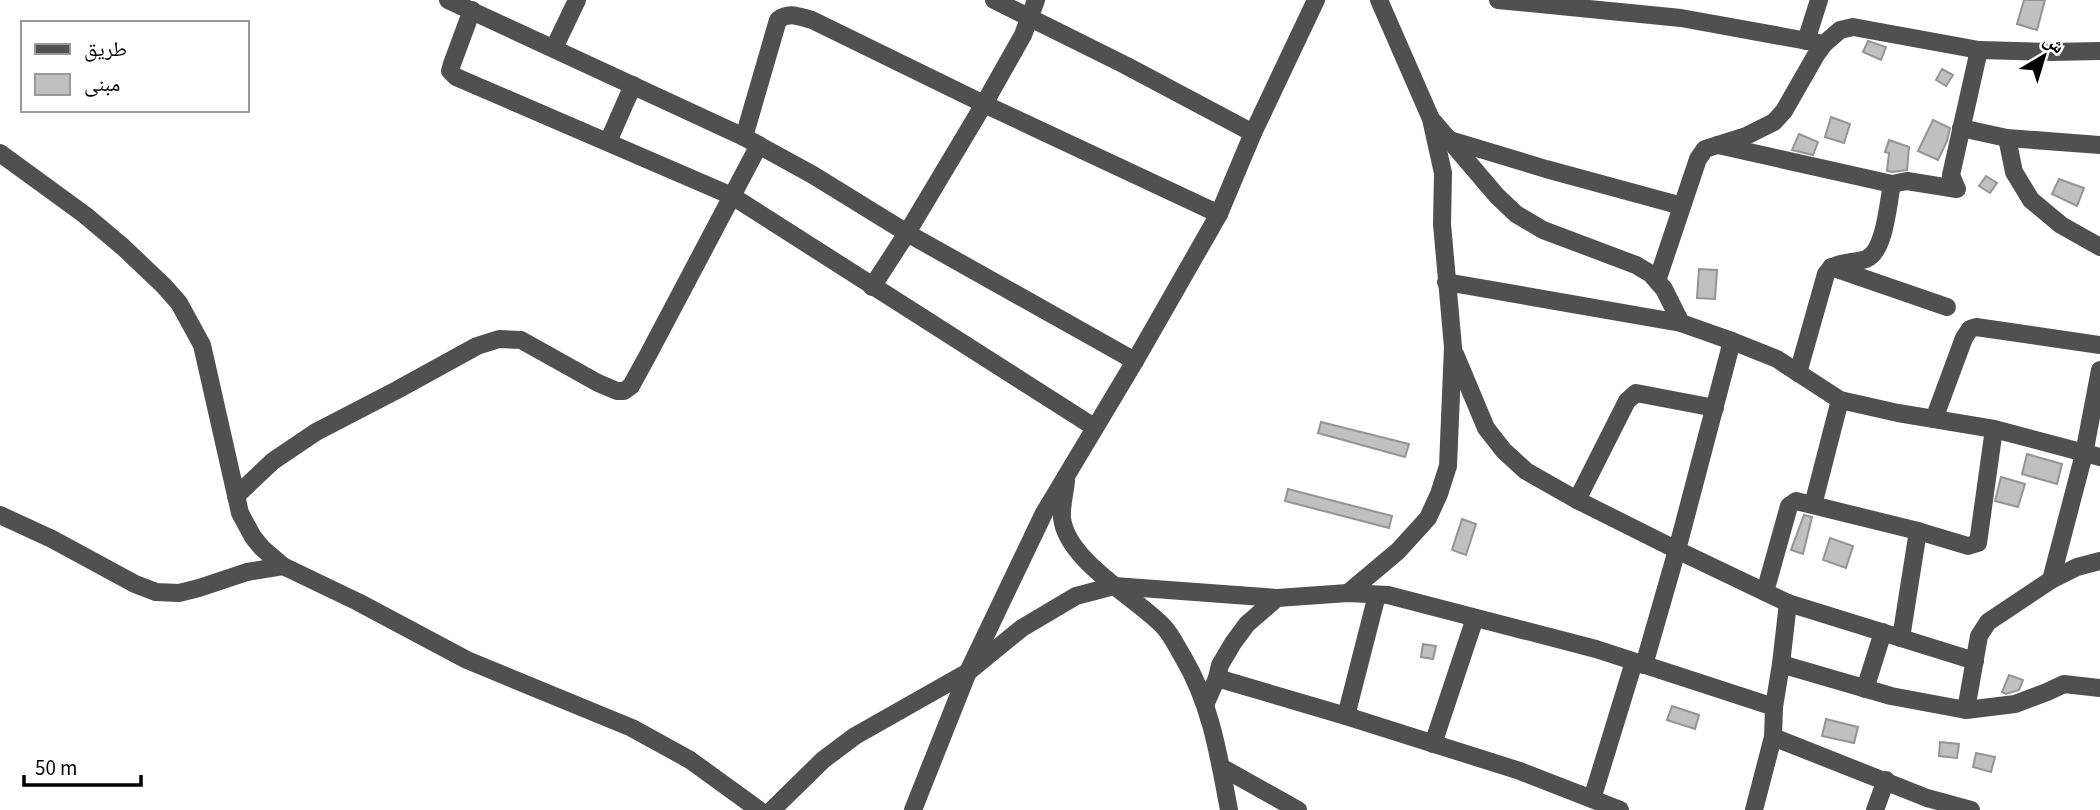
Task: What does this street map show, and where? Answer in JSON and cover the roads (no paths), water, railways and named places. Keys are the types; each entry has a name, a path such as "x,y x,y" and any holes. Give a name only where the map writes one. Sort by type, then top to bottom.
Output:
{"street":[{"path":"448,0 752,141 907,233 1135,361"},
{"path":"554,48 577,0"},
{"path":"994,0 1033,8 1253,133"},
{"path":"913,810 968,672 1044,513 1219,214 1253,133 1316,0"},
{"path":"1348,593 1407,542 1428,518 1448,466 1453,347 1442,224 1443,173 1431,119 1379,0"},
{"path":"1498,0 1681,18 1815,42 1853,27 1979,50 2100,51"},
{"path":"1657,281 1698,159 1705,149 1746,136 1774,122 1784,111 1816,55 1819,0"},
{"path":"872,287 984,104 1023,35 1033,8"},
{"path":"472,10 450,71 456,77 732,196 1094,427"},
{"path":"236,496 273,461 316,432 477,346 499,339 521,340 617,391 625,391 631,386 732,196 752,141 778,20 783,16 790,14 812,20 1219,214"},
{"path":"1715,145 1892,184 1907,181 1957,189 1951,175 1979,50"},
{"path":"608,142 633,85"},
{"path":"1431,119 1497,196 1516,214 1543,230 1636,265 1651,274 1664,289 1681,323"},
{"path":"1961,128 2007,138 2100,145"},
{"path":"2007,138 2014,172 2031,200 2061,225 2100,247"},
{"path":"1448,139 1682,206"},
{"path":"0,153 85,215 131,255 179,303 202,345 240,513 253,537 282,566 358,602 467,660 632,728 690,760 759,810"},
{"path":"1798,373 1826,274 1831,267 1841,263 1867,259 1880,245 1892,184"},
{"path":"1831,267 1947,307"},
{"path":"1446,282 1681,323 1777,359 1840,400 1994,429 2092,455"},
{"path":"1934,419 1969,329 1976,327 2100,345"},
{"path":"1592,799 1677,550 1732,341"},
{"path":"1453,347 1486,428 1504,451 1526,471 1577,500 1788,603 1975,661"},
{"path":"2051,580 2092,455 2100,370"},
{"path":"1577,500 1627,401 1636,393 1715,408"},
{"path":"1813,505 1840,400"},
{"path":"1765,592 1790,506 1796,501 1968,546 1978,543 1994,429"},
{"path":"1068,470 1062,517 1067,533 1095,569 1164,627 1184,659 1206,703 1229,810"},
{"path":"0,515 52,539 135,584 156,592 179,593 247,572 282,566"},
{"path":"1901,638 1918,531"},
{"path":"1966,710 1979,636 1988,622 2051,580 2077,567 2100,561"},
{"path":"772,810 823,760 855,736 968,672 1022,628 1076,596 1114,586 1277,598 1348,593 1388,595 1596,649 1774,707"},
{"path":"1346,716 1377,595"},
{"path":"1206,703 1220,665 1233,643 1247,624 1277,598"},
{"path":"1754,810 1773,737 1774,707 1788,603"},
{"path":"1433,744 1475,618"},
{"path":"1865,689 1883,632"},
{"path":"1781,664 1891,696 1966,710 2015,704 2064,684 2100,688"},
{"path":"1217,678 1520,771 1620,810"},
{"path":"1773,737 1927,798 1972,810"},
{"path":"1221,767 1298,810"},
{"path":"1875,810 1886,780"}]}
